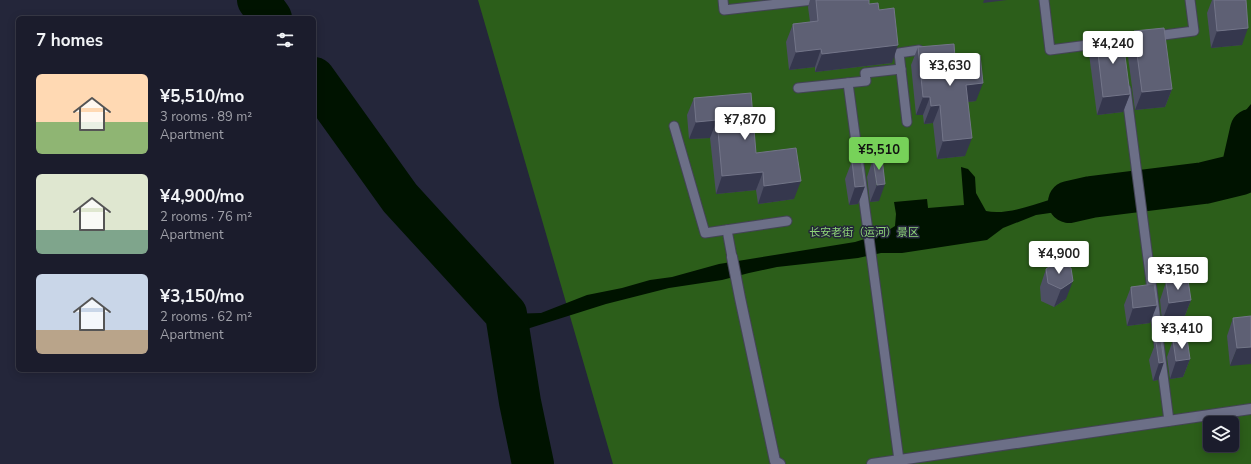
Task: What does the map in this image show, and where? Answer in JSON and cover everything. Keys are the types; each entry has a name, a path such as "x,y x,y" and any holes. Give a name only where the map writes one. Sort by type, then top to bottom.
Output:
{"street":[{"path":"732,257 775,461 780,464"},
{"path":"872,464 1251,409"}],"lane":[{"path":"722,0 724,10 812,0"},
{"path":"1044,0 1050,50 1120,44 1194,31 1190,0"},
{"path":"907,122 899,53 919,50"},
{"path":"798,88 866,81 865,73 901,69"},
{"path":"1125,80 1169,421"},
{"path":"848,83 899,460"},
{"path":"674,126 705,233 787,221"},
{"path":"727,230 732,257"}],"green space":[{"name":"长安老街（运河）景区","path":"478,0 1251,0 1251,464 613,464"}],"shaded area":[{"path":"1251,104 1251,179 1235,186 1161,198 1159,181 1225,173 1238,166 1238,153 1246,110"},
{"path":"961,167 968,169 975,177 976,193 986,211 996,212 1021,209 1082,190 1126,185 1127,202 1036,215 1003,228 987,240 902,253 881,253 858,258 777,267 722,280 669,288 606,304 530,328 510,341 506,314 541,313 587,295 622,288 650,280 672,277 719,264 855,242 884,233 895,226 896,214 894,202 927,199 928,208 964,205"}],"building":[{"path":"816,0 869,0 869,4 878,3 879,10 894,8 898,45 822,54 821,49 796,52 793,24 818,21"},
{"path":"1214,0 1246,0 1248,28 1217,31"},
{"path":"1164,28 1172,89 1142,92 1134,31"},
{"path":"1122,33 1130,94 1103,97 1096,36"},
{"path":"954,44 955,58 980,55 983,83 966,85 972,138 943,141 940,105 931,106 930,97 923,97 918,47"},
{"path":"751,93 756,153 796,148 801,181 764,186 763,172 722,176 717,120 696,122 694,98"},
{"path":"882,158 885,184 877,185 873,159"},
{"path":"861,160 865,186 855,187 852,161"},
{"path":"1058,261 1071,268 1073,281 1061,289 1048,283 1046,269"},
{"path":"1188,280 1191,300 1169,303 1166,282"},
{"path":"1154,284 1157,305 1133,308 1131,287"},
{"path":"1251,316 1251,347 1237,348 1233,318"},
{"path":"1187,338 1190,359 1176,361 1173,340"},
{"path":"1161,341 1164,362 1159,363 1156,342"}],"waterway":[{"path":"258,0 270,16"},
{"path":"316,81 400,198 506,314 520,402 533,464"},
{"path":"1069,202 1091,197 1204,183 1241,174 1251,130"}]}
